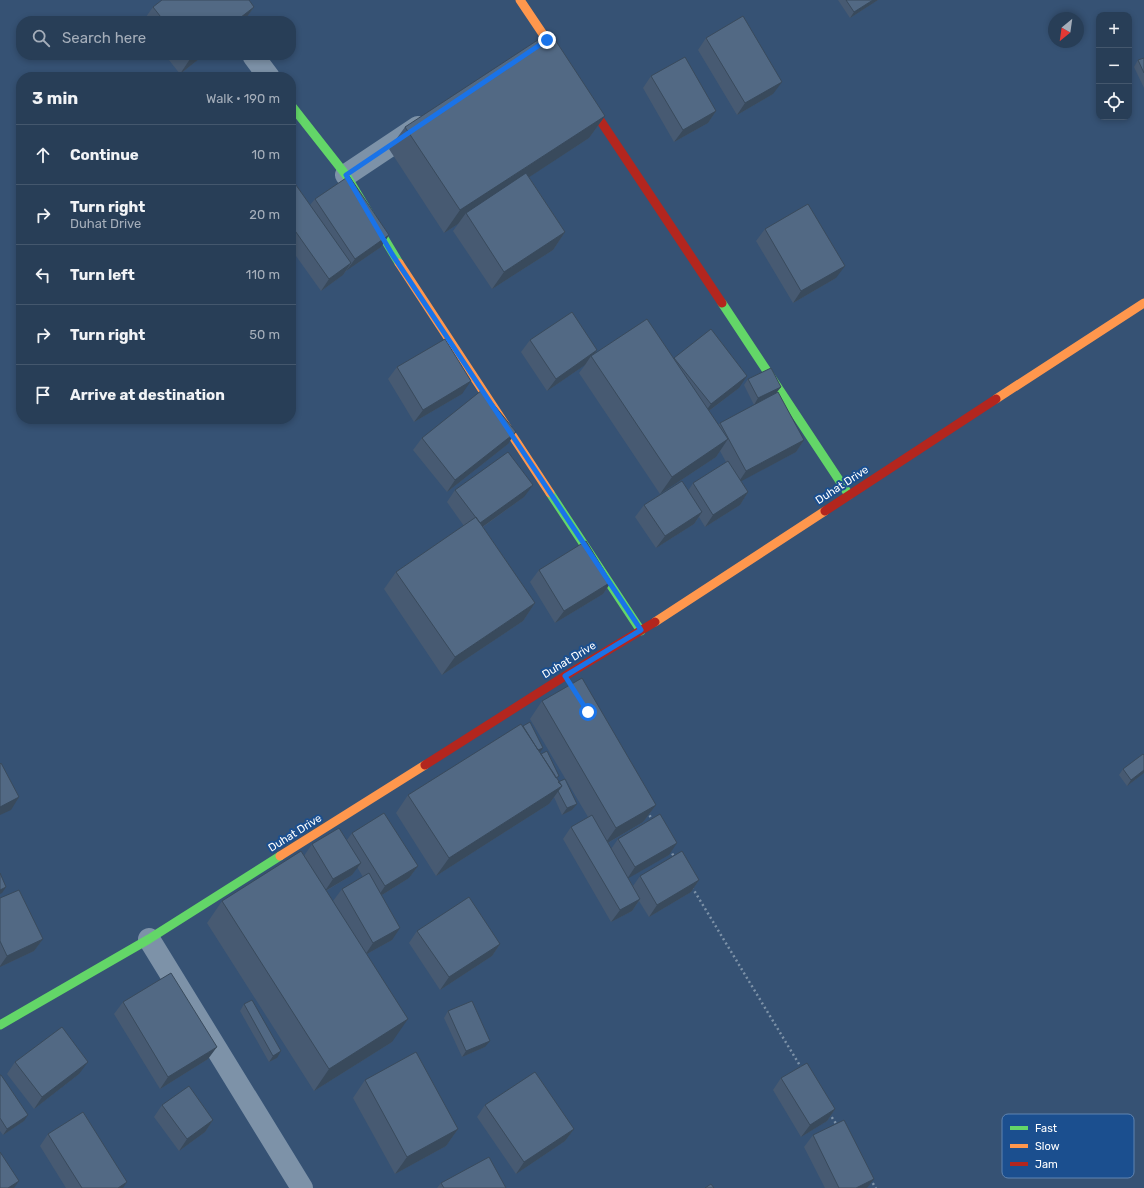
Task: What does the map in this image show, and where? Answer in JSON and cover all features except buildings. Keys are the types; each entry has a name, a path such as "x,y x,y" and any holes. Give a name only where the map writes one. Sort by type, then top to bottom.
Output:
{"street":[{"path":"520,0 564,66"},
{"path":"527,53 547,40"},
{"path":"256,60 265,72"},
{"path":"578,86 849,495"},
{"path":"296,111 346,175 392,254 641,630"},
{"path":"346,175 436,114"},
{"name":"Duhat Drive","path":"0,1025 149,939 565,676 641,630 1144,303"},
{"path":"149,939 302,1188"}],"path":[{"path":"645,807 657,828"},
{"path":"669,848 677,862"},
{"path":"690,882 804,1072"},
{"path":"828,1111 840,1130"},
{"path":"868,1175 876,1188"}],"traffic: fast":[{"path":"296,111 346,175 399,263"},
{"path":"722,303 849,495"},
{"path":"550,493 641,631"},
{"path":"0,1025 149,939 280,856"}],"traffic: slow":[{"path":"520,0 561,61"},
{"path":"399,263 550,493"},
{"path":"996,399 1144,303"},
{"path":"655,622 825,511"},
{"path":"280,856 425,765"}],"traffic: jam":[{"path":"584,96 722,303"},
{"path":"825,511 996,399"},
{"path":"425,765 565,676 655,622"}],"route":[{"path":"547,40 346,175 392,254 641,630 565,676 588,712"}]}
